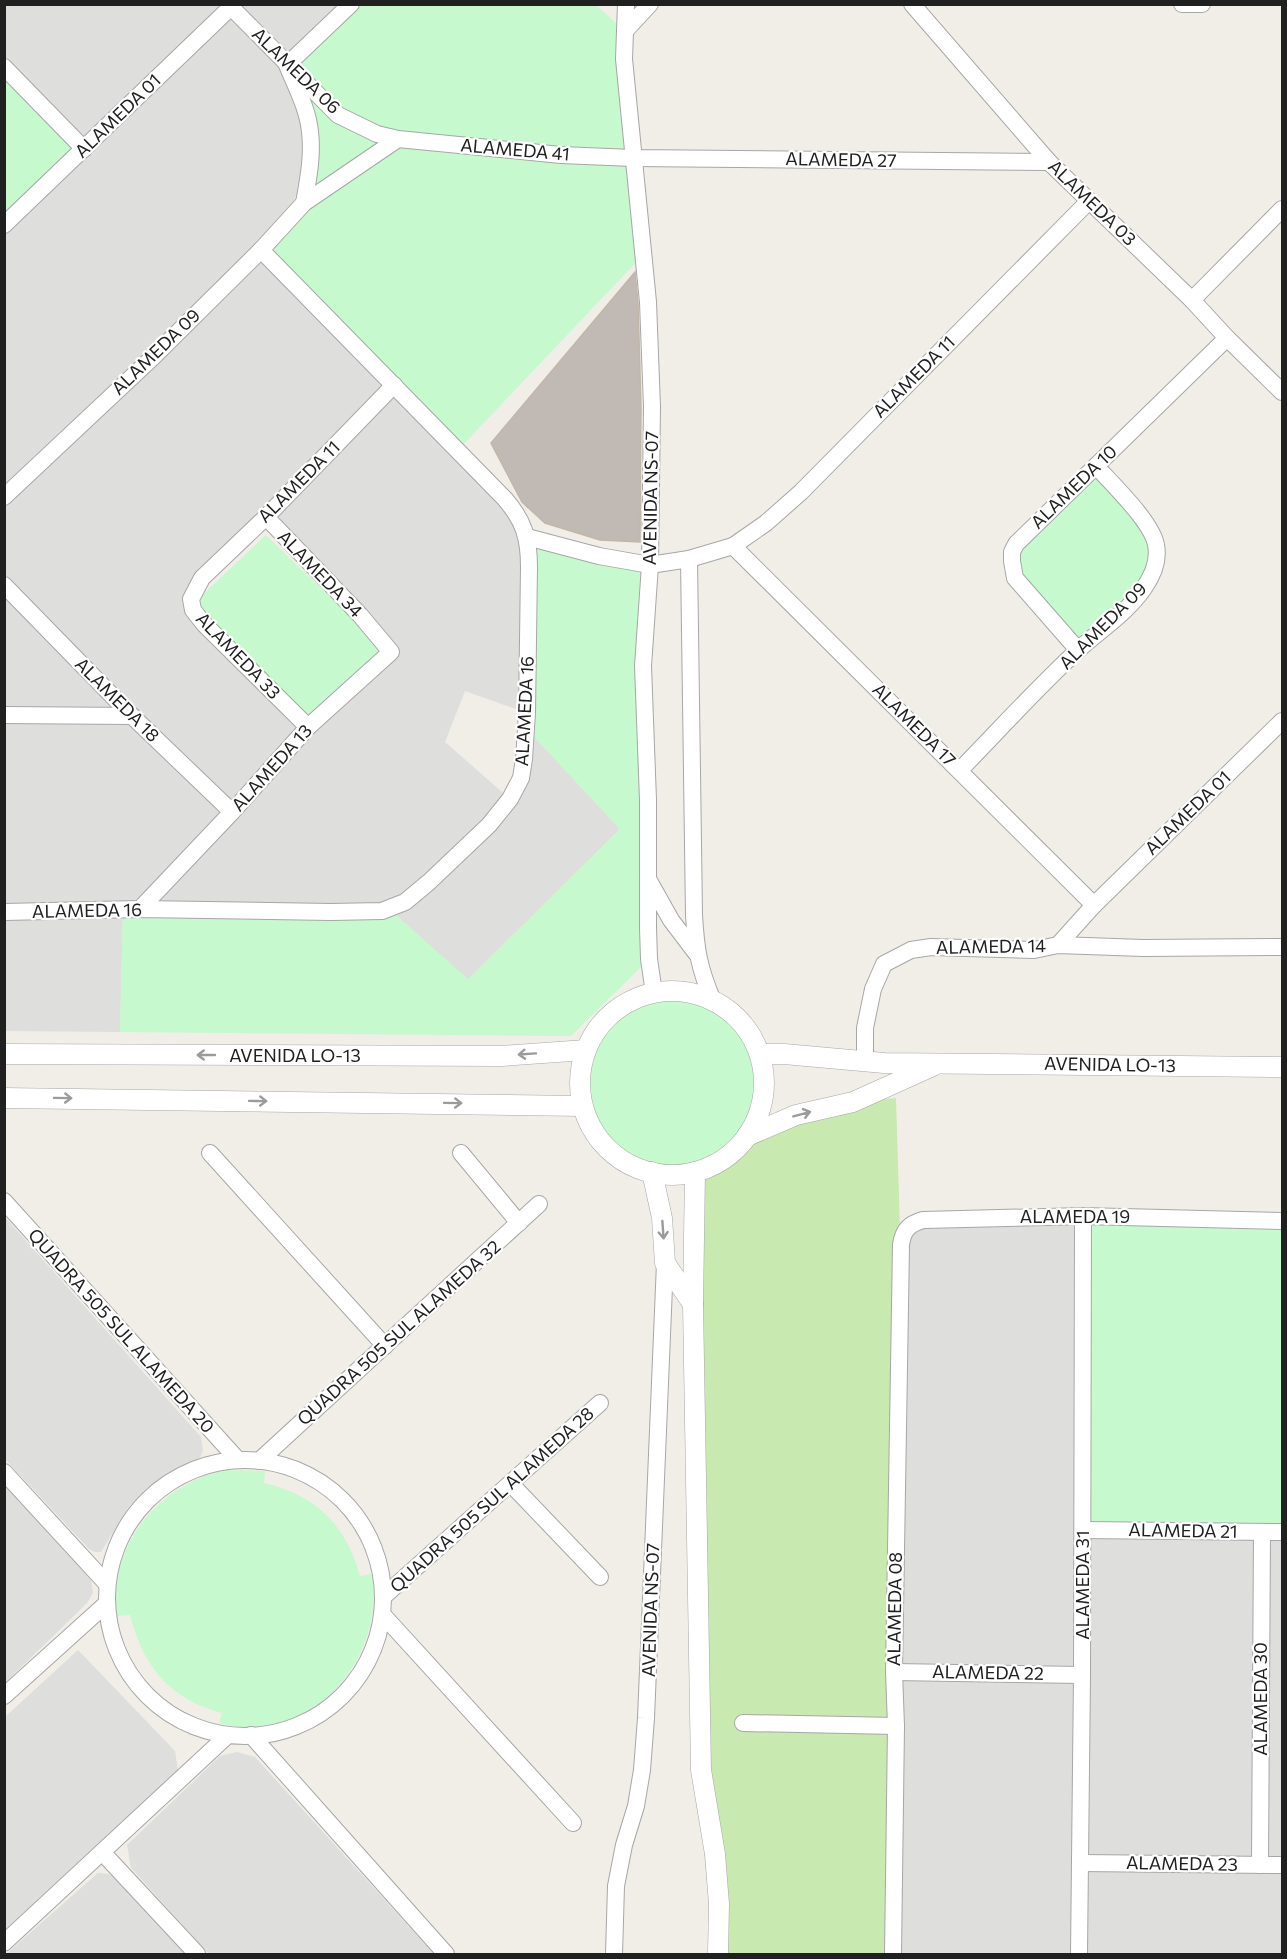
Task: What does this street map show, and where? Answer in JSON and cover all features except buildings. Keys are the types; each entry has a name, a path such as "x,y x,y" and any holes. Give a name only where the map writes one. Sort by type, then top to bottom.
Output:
{"street":[{"path":"304,203 310,163 310,133 306,110 287,65 351,4"},
{"name":"AVENIDA NS-07","path":"626,4 624,59 648,302 652,407 650,566 644,666 649,959 654,993"},
{"path":"625,32 650,4"},
{"path":"1182,4 1202,4"},
{"name":"ALAMEDA 06","path":"230,6 338,115 377,134 398,139"},
{"name":"ALAMEDA 01","path":"4,225 230,6"},
{"name":"ALAMEDA 03","path":"922,8 1049,162 1192,300 1282,392"},
{"path":"4,67 84,149"},
{"path":"304,203 398,139"},
{"name":"ALAMEDA 41","path":"398,139 561,155 633,158"},
{"name":"ALAMEDA 27","path":"633,158 1049,162"},
{"name":"ALAMEDA 11","path":"527,537 599,556 650,566 689,560 733,546 766,523 801,492 1089,201"},
{"name":"ALAMEDA 09","path":"4,497 151,358 261,250 304,203"},
{"path":"1192,300 1282,209"},
{"name":"ALAMEDA 16","path":"4,912 140,909 332,912 389,909 413,896 481,833 510,799 521,778 524,759 530,557 524,526 516,511 505,499 261,250"},
{"name":"ALAMEDA 10","path":"1078,650 1015,578 1011,561 1012,552 1025,534 1227,338"},
{"name":"ALAMEDA 11","path":"202,578 266,517 394,385"},
{"name":"ALAMEDA 09","path":"960,770 1078,650 1119,615 1152,577 1157,548 1148,525 1096,466"},
{"name":"ALAMEDA 34","path":"266,517 374,631"},
{"name":"ALAMEDA 17","path":"733,546 1095,905"},
{"path":"689,560 694,915 697,954 703,979 713,1000"},
{"name":"ALAMEDA 33","path":"202,578 190,599 198,617 309,727"},
{"name":"ALAMEDA 18","path":"4,585 132,716 232,812"},
{"name":"ALAMEDA 13","path":"140,909 309,727 391,652 374,631"},
{"path":"4,715 132,716"},
{"name":"ALAMEDA 01","path":"1058,945 1095,905 1282,721"},
{"path":"648,879 671,920 697,954"},
{"path":"1058,945 1143,948 1282,947"},
{"name":"ALAMEDA 14","path":"865,1062 867,1018 873,989 884,964 911,951 931,947 1024,950 1058,945"},
{"path":"674,991 713,1000 745,1027 760,1054 765,1082 757,1119 747,1136 733,1152 715,1164 695,1172 674,1174 652,1172 628,1164 608,1149 592,1129 582,1106 581,1068 586,1050 602,1024 625,1004 654,993 674,991"},
{"name":"AVENIDA LO-13","path":"4,1054 501,1056 586,1050"},
{"name":"AVENIDA LO-13","path":"760,1054 784,1054 865,1062 1282,1067"},
{"name":"AVENIDA LO-13","path":"747,1136 796,1115 853,1102 938,1063"},
{"path":"4,1098 582,1106"},
{"path":"210,1153 385,1346"},
{"path":"461,1153 519,1223"},
{"name":"AVENIDA NS-07","path":"614,1954 616,1886 624,1845 636,1806 644,1749 665,1263 662,1218 652,1172"},
{"path":"695,1172 693,1304 701,1770 717,1874 718,1954"},
{"name":"QUADRA 505 SUL ALAMEDA 20","path":"4,1201 238,1460"},
{"name":"QUADRA 505 SUL ALAMEDA 32","path":"259,1461 539,1204"},
{"name":"ALAMEDA 19","path":"901,1263 902,1237 905,1229 913,1222 923,1220 1083,1216 1282,1221"},
{"name":"ALAMEDA 31","path":"1079,1954 1083,1216"},
{"path":"665,1263 693,1304"},
{"name":"ALAMEDA 08","path":"893,1954 896,1726 894,1672 901,1263"},
{"name":"QUADRA 505 SUL ALAMEDA 28","path":"383,1597 600,1403"},
{"path":"207,1425 211,1439 210,1465"},
{"path":"291,1432 288,1448 293,1469"},
{"path":"238,1460 259,1461 293,1469 312,1478 330,1489 354,1513 368,1535 380,1567 382,1614 376,1640 362,1671 341,1697 314,1717 282,1731 228,1735 194,1726 165,1711 144,1692 127,1670 113,1641 107,1618 107,1584 112,1556 127,1524 149,1498 178,1477 210,1465 238,1460"},
{"path":"4,1472 107,1584"},
{"path":"511,1484 600,1577"},
{"name":"ALAMEDA 21","path":"1083,1530 1282,1532"},
{"name":"ALAMEDA 30","path":"1260,1865 1262,1532"},
{"path":"81,1556 97,1561 112,1556"},
{"path":"380,1567 397,1571 417,1567"},
{"path":"4,1696 106,1604"},
{"path":"382,1614 573,1823"},
{"path":"73,1635 90,1632 113,1641"},
{"path":"376,1640 397,1641 413,1648"},
{"name":"ALAMEDA 22","path":"894,1672 1082,1675"},
{"path":"743,1723 896,1726"},
{"path":"194,1726 201,1744 201,1761"},
{"path":"278,1766 277,1746 282,1731"},
{"path":"4,1943 228,1735"},
{"path":"251,1735 447,1954"},
{"path":"102,1852 196,1954"},
{"name":"ALAMEDA 23","path":"1081,1863 1282,1865"}],"shaded area":[{"path":"216,4 222,11 83,137 5,58 4,5"},
{"path":"230,5 351,5 311,163 282,226 524,526 527,713 465,691 445,742 510,799 526,728 620,829 468,980 389,909 123,910 120,1032 5,1031 5,225","holes":["266,517 388,655 308,727 191,605 197,585"]},
{"path":"4,1216 201,1437 203,1450 201,1456 168,1473 145,1490 128,1508 101,1552 89,1549 5,1459"},
{"path":"1083,1216 1282,1532 1282,1954 893,1954 901,1245 913,1223"},
{"path":"5,1483 87,1573 91,1579 93,1593 87,1603 5,1683"},
{"path":"78,1650 175,1751 178,1770 5,1934 5,1717"},
{"path":"237,1752 255,1757 434,1954 209,1954 131,1868 127,1845 220,1756"},
{"path":"98,1873 114,1877 186,1954 6,1954"}],"green space":[{"path":"351,5 596,5 625,31 643,255 458,450 261,250 304,203 311,163 287,65"},
{"path":"5,67 84,149 5,225"},
{"path":"1096,466 1148,525 1152,577 1078,650 1012,565 1025,534"},
{"path":"266,535 388,654 311,720 195,602"},
{"path":"527,537 650,565 649,959 571,1036 120,1032 123,910 389,909 468,979 620,829 526,728"},
{"path":"672,992 707,999 723,1007 736,1019 748,1032 756,1048 763,1083 756,1118 748,1134 736,1147 723,1159 707,1167 672,1174 637,1167 621,1159 608,1147 596,1134 588,1118 581,1083 588,1048 596,1032 608,1019 621,1007 637,999"},
{"path":"896,1098 901,1263 893,1954 714,1954 696,1770 695,1172 747,1136 853,1102"},
{"path":"1083,1216 1282,1221 1282,1530 1083,1530"},
{"path":"227,1470 265,1471 264,1483 299,1495 314,1504 337,1527 354,1558 360,1576 372,1574 373,1606 367,1637 353,1666 334,1690 311,1710 283,1722 252,1727 219,1723 222,1713 203,1707 173,1689 161,1678 142,1650 130,1615 117,1616 116,1590 120,1565 143,1521 160,1503 180,1488 203,1477"}]}
